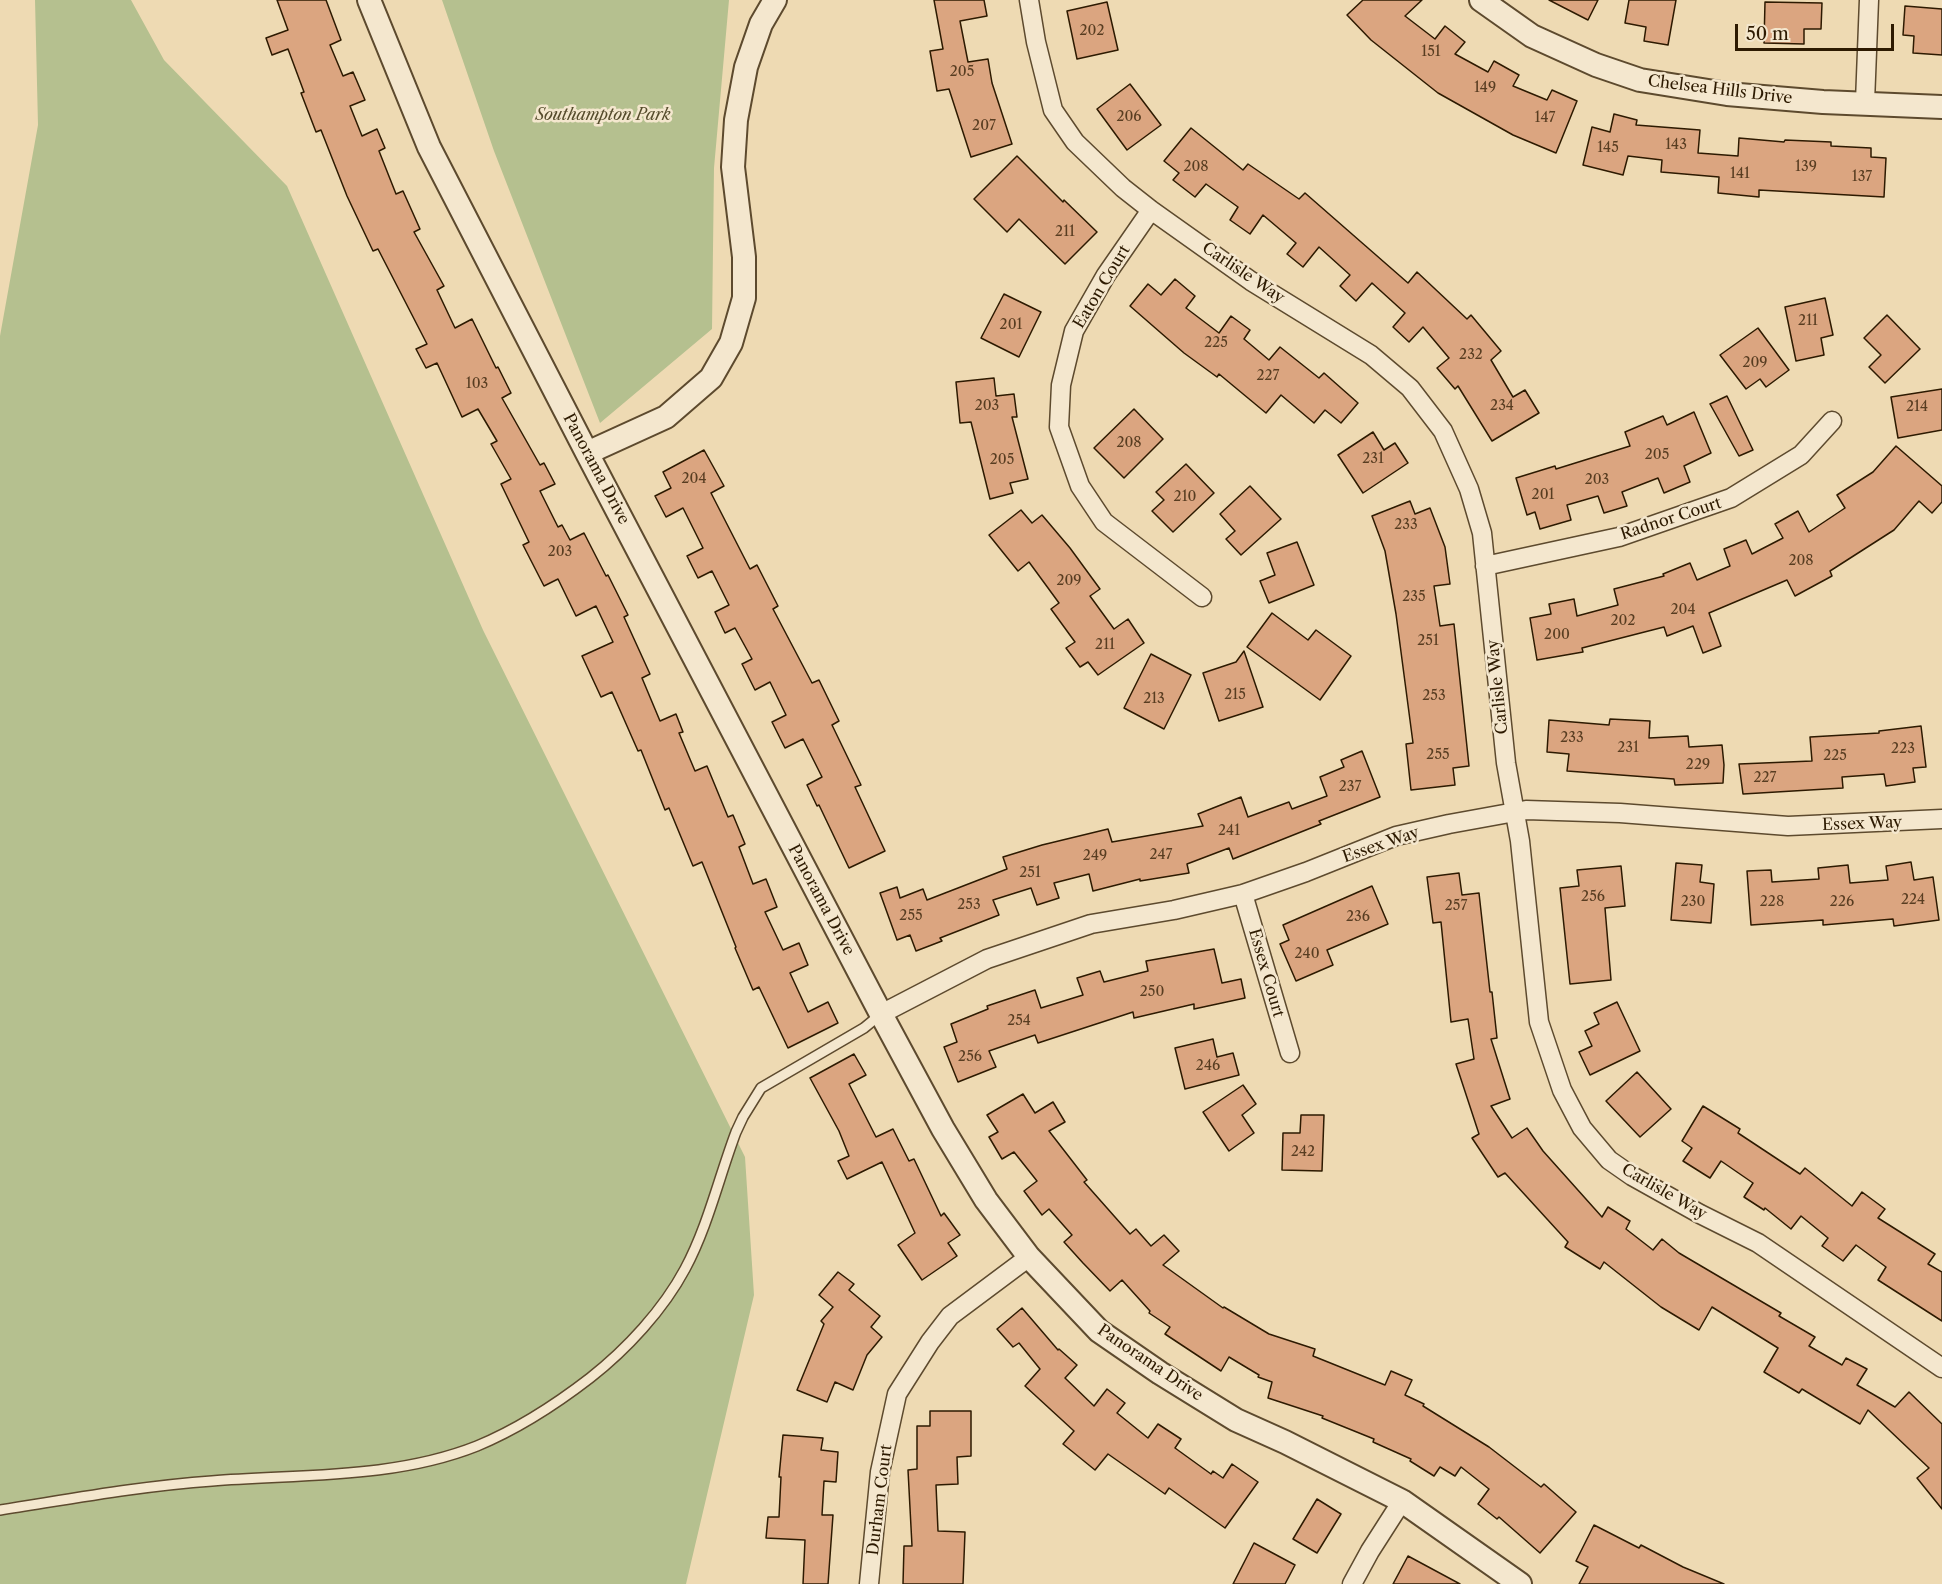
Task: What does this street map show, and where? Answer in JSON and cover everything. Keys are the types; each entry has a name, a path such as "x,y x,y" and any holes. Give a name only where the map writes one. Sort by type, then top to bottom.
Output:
{"street":[{"name":"Panorama Drive","path":"369,0 429,147 881,1014 943,1129 980,1190 1029,1257 1099,1330 1160,1373 1236,1420 1402,1501 1520,1584"},
{"path":"587,453 666,417 711,378 731,343 744,298 744,257 733,167 736,120 746,67 761,24 775,0"},
{"name":"Carlisle Way","path":"1029,0 1036,42 1053,110 1075,142 1123,188 1151,210 1251,280 1371,355 1410,388 1443,431 1469,489 1482,533 1506,763 1520,841 1539,1022 1562,1090 1582,1128 1609,1160 1632,1176 1758,1243 1942,1368"},
{"name":"Chelsea Hills Drive","path":"1481,0 1532,36 1596,65 1640,80 1727,94 1823,102 1942,107"},
{"path":"1865,102 1869,0"},
{"name":"Eaton Court","path":"1151,210 1106,275 1074,331 1060,385 1059,427 1080,486 1104,522 1202,597"},
{"name":"Radnor Court","path":"1485,566 1619,537 1731,498 1801,455 1832,421"},
{"name":"Essex Way","path":"881,1014 987,959 1091,924 1174,910 1243,894 1396,836 1449,824 1526,810 1620,813 1788,826 1942,819"},
{"name":"Essex Court","path":"1243,894 1290,1053"},
{"name":"Durham Court","path":"869,1584 880,1472 897,1394 930,1342 951,1316 1029,1257"},
{"path":"1352,1584 1402,1501"}],"lane":[{"path":"0,1510 144,1487 213,1480 355,1472 408,1465 475,1447 525,1422 572,1392 617,1357 637,1336 672,1290 698,1242 736,1132 761,1088 864,1028 881,1014"}],"green space":[{"path":"35,0 131,0 164,60 287,186 483,630 745,1157 754,1295 686,1584 0,1584 0,336 38,125"},
{"name":"Southampton Park","path":"442,0 729,0 714,168 712,329 600,423 494,151"}],"building":[{"path":"277,0 326,0 341,40 330,45 343,76 353,72 365,100 350,106 362,136 377,129 385,148 379,151 396,194 403,191 420,229 414,232 444,286 437,290 455,328 472,319 511,393 502,398 540,465 544,463 555,484 540,491 558,527 562,525 570,540 584,533 628,615 624,617 650,674 642,678 660,721 676,714 683,732 679,733 695,771 707,766 728,817 733,815 745,844 739,847 753,884 766,879 777,907 765,912 783,950 799,943 808,965 790,973 808,1012 828,1002 838,1023 788,1048 759,987 753,990 702,862 693,866 669,808 665,810 641,750 638,751 612,692 601,697 582,656 613,642 596,606 576,616 558,579 544,586 523,545 529,542 501,484 511,479 491,444 497,441 478,409 462,417 437,363 426,368 416,349 427,344 378,249 373,251 347,196 321,130 316,132 288,49 272,55 266,38 288,30"},
{"path":"934,0 984,0 987,16 960,21 968,62 988,59 992,83 1012,144 971,157 949,89 937,91 930,51 943,49"},
{"path":"1363,0 1422,0 1405,16 1435,39 1445,26 1465,42 1455,54 1488,72 1494,61 1519,75 1513,86 1547,100 1552,90 1577,101 1556,153 1513,135 1438,93 1371,40 1347,15"},
{"path":"1549,0 1598,0 1588,20"},
{"path":"1629,0 1676,0 1668,45 1644,41 1646,27 1625,23"},
{"path":"1107,2 1118,50 1077,59 1067,11"},
{"path":"1765,2 1822,3 1821,29 1804,29 1804,44 1764,43"},
{"path":"1905,6 1942,9 1942,55 1913,53 1914,36 1903,35"},
{"path":"1130,84 1161,125 1127,150 1097,109"},
{"path":"1614,114 1637,120 1636,125 1700,130 1698,153 1738,156 1739,138 1784,142 1785,140 1831,142 1831,146 1871,148 1871,157 1886,158 1884,197 1759,190 1759,197 1718,193 1719,177 1661,172 1662,160 1628,156 1623,175 1583,165 1592,127 1610,132"},
{"path":"1191,128 1243,170 1248,164 1299,199 1305,193 1408,283 1417,272 1467,319 1471,315 1501,351 1491,360 1513,397 1525,390 1539,413 1492,441 1458,386 1455,389 1437,368 1449,358 1423,327 1409,342 1393,327 1405,313 1372,283 1356,301 1340,286 1350,275 1319,247 1303,267 1287,254 1296,243 1263,215 1250,234 1230,220 1238,207 1206,184 1195,197 1173,180 1179,173 1164,161"},
{"path":"1017,156 1097,232 1065,264 1019,219 1007,232 974,199"},
{"path":"1175,279 1195,296 1186,308 1219,333 1231,316 1250,330 1244,339 1269,360 1280,347 1319,378 1324,373 1358,403 1341,423 1325,410 1314,423 1281,395 1266,413 1219,374 1217,377 1184,353 1130,306 1148,284 1161,295"},
{"path":"1004,294 1041,312 1019,357 981,338"},
{"path":"1825,298 1833,335 1821,338 1824,355 1796,361 1785,307"},
{"path":"1887,315 1920,349 1885,383 1869,367 1881,355 1864,338"},
{"path":"1758,328 1789,370 1766,387 1760,379 1746,389 1720,355"},
{"path":"994,378 996,396 1014,394 1017,417 1012,417 1028,479 1010,483 1013,493 990,499 971,422 960,423 956,382"},
{"path":"1942,389 1942,430 1898,438 1891,397"},
{"path":"1727,396 1753,450 1739,456 1710,404"},
{"path":"1134,409 1163,439 1124,478 1094,448"},
{"path":"1694,412 1711,453 1684,466 1690,482 1664,493 1658,478 1622,492 1627,506 1604,513 1598,496 1567,505 1571,520 1540,529 1535,512 1527,515 1516,478 1555,466 1556,469 1630,446 1625,432 1663,416 1667,425"},
{"path":"1373,432 1384,450 1395,443 1408,463 1363,493 1338,455"},
{"path":"1896,446 1942,486 1942,502 1932,513 1919,501 1894,530 1830,571 1832,576 1795,596 1787,580 1709,613 1721,646 1703,653 1693,626 1667,636 1664,627 1582,648 1583,652 1537,660 1530,618 1551,614 1549,604 1574,599 1577,616 1618,605 1614,589 1664,576 1663,574 1690,563 1697,580 1730,566 1724,549 1746,540 1752,554 1783,538 1775,524 1798,511 1809,532 1845,508 1837,495 1873,472"},
{"path":"704,450 724,486 711,493 750,569 757,565 778,606 773,609 812,683 819,680 839,721 832,725 861,785 855,787 885,851 849,868 807,785 822,777 803,739 785,748 772,722 786,715 770,682 755,690 742,664 752,659 735,628 725,633 715,612 729,605 712,571 698,578 687,556 703,548 683,508 666,517 655,496 671,488 663,472"},
{"path":"1186,464 1214,493 1173,532 1152,511 1164,500 1156,492"},
{"path":"1250,486 1281,519 1241,555 1226,539 1235,531 1220,514"},
{"path":"1410,501 1415,514 1430,508 1445,547 1450,584 1434,586 1440,626 1454,624 1469,766 1453,768 1455,785 1411,790 1406,744 1413,743 1396,614 1385,551 1372,516"},
{"path":"1021,510 1032,523 1042,515 1070,548 1100,589 1090,596 1114,629 1128,619 1144,643 1098,675 1088,662 1080,667 1066,648 1075,642 1051,609 1059,603 1029,562 1018,571 989,535"},
{"path":"1297,542 1314,585 1269,603 1260,581 1275,575 1267,553"},
{"path":"1272,613 1308,640 1316,630 1351,656 1320,700 1247,647"},
{"path":"1244,651 1263,707 1219,721 1203,673 1236,662"},
{"path":"1151,654 1191,675 1164,729 1124,708"},
{"path":"1610,719 1650,721 1649,738 1688,736 1689,747 1722,745 1723,783 1675,785 1674,779 1567,771 1569,754 1547,752 1549,720 1609,725"},
{"path":"1921,726 1926,767 1913,768 1915,782 1886,786 1884,774 1842,777 1843,788 1743,794 1739,764 1812,761 1810,737 1879,733 1879,731"},
{"path":"1362,751 1380,797 1319,821 1321,824 1233,859 1229,848 1187,864 1189,873 1140,881 1140,879 1093,891 1089,874 1054,883 1059,898 1037,905 1031,888 993,900 999,915 940,938 942,941 916,951 910,935 897,940 880,893 897,887 900,898 923,889 927,900 1007,869 1003,857 1108,829 1112,842 1203,826 1198,814 1241,797 1248,817 1289,802 1292,809 1327,796 1320,777 1344,767 1341,760"},
{"path":"1911,862 1914,880 1933,877 1939,920 1894,926 1893,919 1823,925 1823,920 1751,925 1747,871 1771,870 1772,882 1819,879 1818,868 1848,865 1850,883 1888,880 1886,866"},
{"path":"1676,863 1702,865 1700,882 1714,884 1711,923 1671,920"},
{"path":"1621,866 1625,906 1605,908 1611,980 1570,984 1560,888 1579,886 1577,870"},
{"path":"1459,873 1462,895 1479,893 1497,1038 1491,1039 1510,1099 1491,1106 1512,1138 1527,1128 1543,1151 1602,1217 1608,1207 1630,1221 1626,1229 1653,1250 1662,1239 1679,1253 1781,1313 1779,1316 1815,1337 1809,1346 1842,1365 1846,1358 1867,1369 1857,1385 1895,1407 1909,1392 1942,1424 1942,1509 1917,1478 1929,1468 1868,1410 1860,1424 1802,1389 1799,1393 1764,1372 1778,1348 1712,1307 1699,1330 1661,1307 1604,1262 1600,1269 1565,1247 1568,1242 1505,1173 1498,1177 1472,1138 1479,1134 1456,1064 1474,1059 1468,1019 1451,1022 1441,922 1433,923 1427,877"},
{"path":"1372,886 1388,924 1327,950 1333,965 1296,981 1280,944 1289,940 1283,925"},
{"path":"1214,949 1222,983 1241,979 1245,998 1194,1009 1194,1004 1134,1018 1133,1012 1038,1043 1035,1035 989,1051 996,1067 958,1082 944,1047 957,1042 951,1024 988,1009 987,1006 1035,990 1041,1008 1083,995 1077,978 1100,971 1104,982 1148,971 1146,961"},
{"path":"1617,1002 1640,1051 1590,1075 1579,1052 1592,1046 1585,1031 1599,1024 1594,1013"},
{"path":"1213,1039 1217,1057 1233,1053 1239,1075 1185,1089 1175,1048"},
{"path":"854,1054 866,1075 849,1084 876,1137 893,1129 909,1161 914,1159 941,1216 944,1213 960,1235 948,1243 957,1256 922,1280 898,1245 915,1233 882,1162 847,1179 838,1161 849,1156 839,1131 810,1078"},
{"path":"1637,1072 1671,1109 1640,1137 1606,1101"},
{"path":"1243,1085 1256,1104 1242,1115 1254,1133 1229,1151 1203,1112"},
{"path":"1023,1094 1035,1113 1053,1102 1065,1122 1049,1131 1087,1180 1084,1182 1130,1234 1136,1229 1151,1246 1164,1235 1179,1251 1163,1265 1223,1308 1269,1334 1315,1349 1313,1356 1385,1385 1391,1371 1412,1380 1405,1395 1424,1404 1423,1406 1489,1447 1541,1487 1544,1484 1576,1512 1540,1553 1499,1517 1497,1519 1478,1504 1489,1489 1461,1467 1455,1476 1440,1467 1434,1476 1410,1461 1411,1459 1373,1442 1374,1439 1322,1418 1323,1416 1268,1398 1272,1382 1258,1377 1259,1375 1229,1357 1221,1371 1165,1334 1170,1327 1149,1313 1150,1311 1122,1280 1110,1291 1064,1242 1072,1235 1049,1209 1042,1215 1024,1191 1037,1181 1014,1152 1002,1159 989,1137 998,1132 987,1115"},
{"path":"1703,1106 1740,1129 1738,1133 1800,1174 1805,1168 1852,1206 1862,1192 1885,1209 1878,1218 1935,1254 1928,1264 1942,1272 1942,1321 1878,1280 1886,1267 1856,1245 1843,1261 1822,1246 1828,1238 1801,1216 1791,1229 1765,1208 1764,1210 1744,1197 1753,1183 1721,1161 1710,1178 1683,1161 1692,1148 1682,1141"},
{"path":"1301,1115 1324,1115 1322,1171 1282,1170 1283,1133 1300,1133"},
{"path":"838,1272 854,1284 849,1290 880,1316 871,1327 882,1337 867,1355 853,1390 835,1382 827,1402 797,1390 824,1324 821,1321 833,1307 819,1295"},
{"path":"1022,1308 1058,1350 1077,1365 1065,1378 1094,1406 1107,1389 1125,1403 1117,1413 1148,1438 1158,1424 1181,1439 1175,1448 1211,1474 1213,1471 1223,1478 1232,1464 1258,1482 1225,1528 1169,1488 1165,1494 1108,1454 1095,1470 1063,1444 1074,1431 1025,1386 1040,1369 1019,1343 1013,1347 997,1329"},
{"path":"930,1411 971,1411 971,1456 957,1457 958,1484 936,1485 938,1531 965,1532 963,1584 903,1584 904,1546 912,1546 908,1470 917,1469 917,1426 930,1426"},
{"path":"783,1435 823,1438 821,1450 838,1452 836,1482 824,1481 822,1515 833,1515 828,1584 803,1584 805,1540 766,1538 768,1517 779,1517 781,1477 779,1477"},
{"path":"1317,1499 1341,1514 1317,1553 1293,1539"},
{"path":"1594,1525 1639,1548 1641,1545 1683,1567 1724,1584 1579,1584 1588,1567 1576,1561"},
{"path":"1254,1543 1295,1565 1285,1584 1233,1584"},
{"path":"1408,1556 1460,1584 1393,1584"}]}
